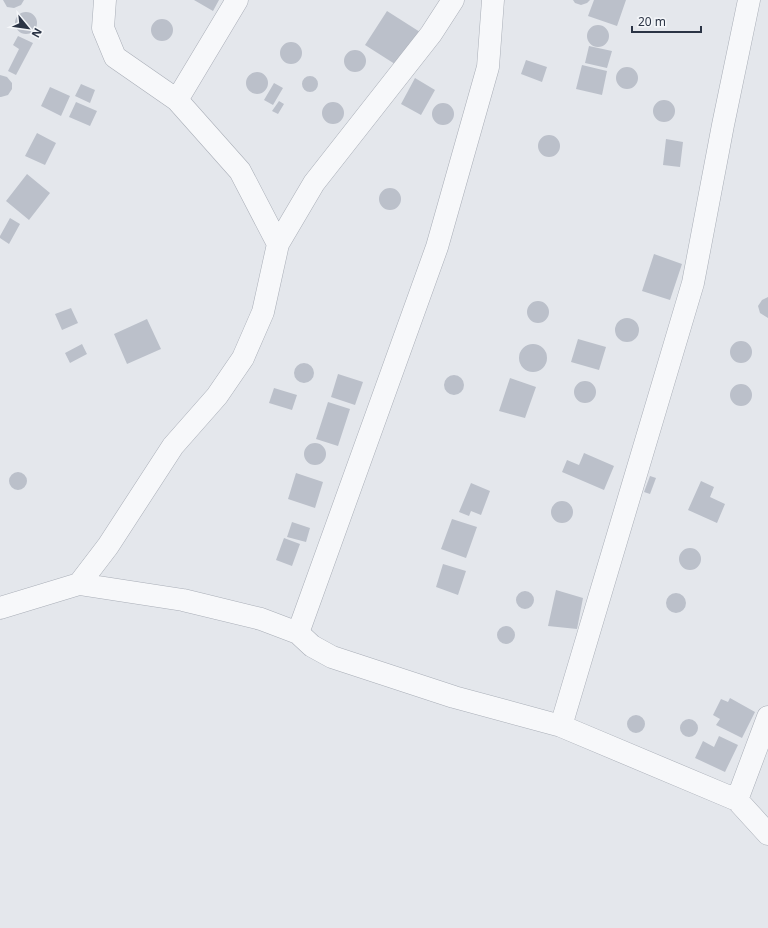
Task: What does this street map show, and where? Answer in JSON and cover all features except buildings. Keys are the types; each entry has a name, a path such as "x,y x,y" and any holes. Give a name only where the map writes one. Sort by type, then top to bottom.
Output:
{"street":[{"path":"105,0 103,28 115,57 177,100 240,171 278,244"},
{"path":"177,100 237,0"},
{"path":"78,584 108,546 173,446 217,396 243,358 263,312 278,244 314,183 431,34 453,0"},
{"path":"298,633 437,247 488,67 493,0"},
{"path":"561,726 693,283 721,133 749,0"},
{"path":"0,608 78,584 183,600 261,619 298,633 312,646 332,657 454,697 561,726 737,800 768,834"},
{"path":"737,800 768,717"}]}
